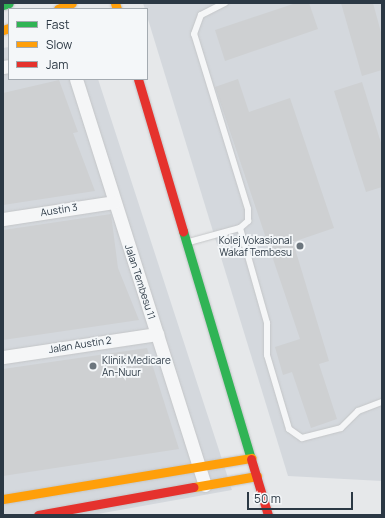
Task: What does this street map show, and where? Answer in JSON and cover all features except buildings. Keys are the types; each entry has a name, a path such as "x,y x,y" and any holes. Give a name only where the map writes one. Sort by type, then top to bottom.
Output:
{"main road":[{"path":"3,5 9,3"},
{"path":"60,8 72,3"},
{"path":"130,80 147,109"},
{"path":"138,80 268,515"},
{"path":"3,499 252,458"},
{"path":"38,515 257,476"}],"street":[{"name":"Jalan Tembesu 11","path":"76,80 205,485"},
{"name":"Austin 3","path":"3,219 114,202"},
{"name":"Jalan Austin 2","path":"3,357 157,334"}],"lane":[{"path":"187,243 240,228 248,221 248,209 194,34 201,15 225,3"},
{"path":"240,228 267,323 267,355 290,428 302,438 341,428 358,411 382,402"}],"shaded area":[{"name":"Kolej Vokasional Wakaf Tembesu","path":"143,3 382,3 382,481 288,476 148,19 148,8 145,8"},
{"path":"8,47 8,80 98,80 232,490 92,515 3,515 3,48"}],"traffic: fast":[{"path":"3,5 9,3"},
{"path":"183,231 251,459"}],"traffic: slow":[{"path":"60,8 72,3"},
{"path":"115,3 117,8"},
{"path":"3,30 8,28"},
{"path":"3,499 252,458"},
{"path":"194,487 257,476"}],"traffic: jam":[{"path":"138,80 183,231"},
{"path":"251,459 268,515"},
{"path":"38,515 194,487"}],"place":[{"name":"Kolej Vokasional Wakaf Tembesu","path":"300,246"},
{"name":"Klinik Medicare An-Nuur","path":"93,366"}]}
